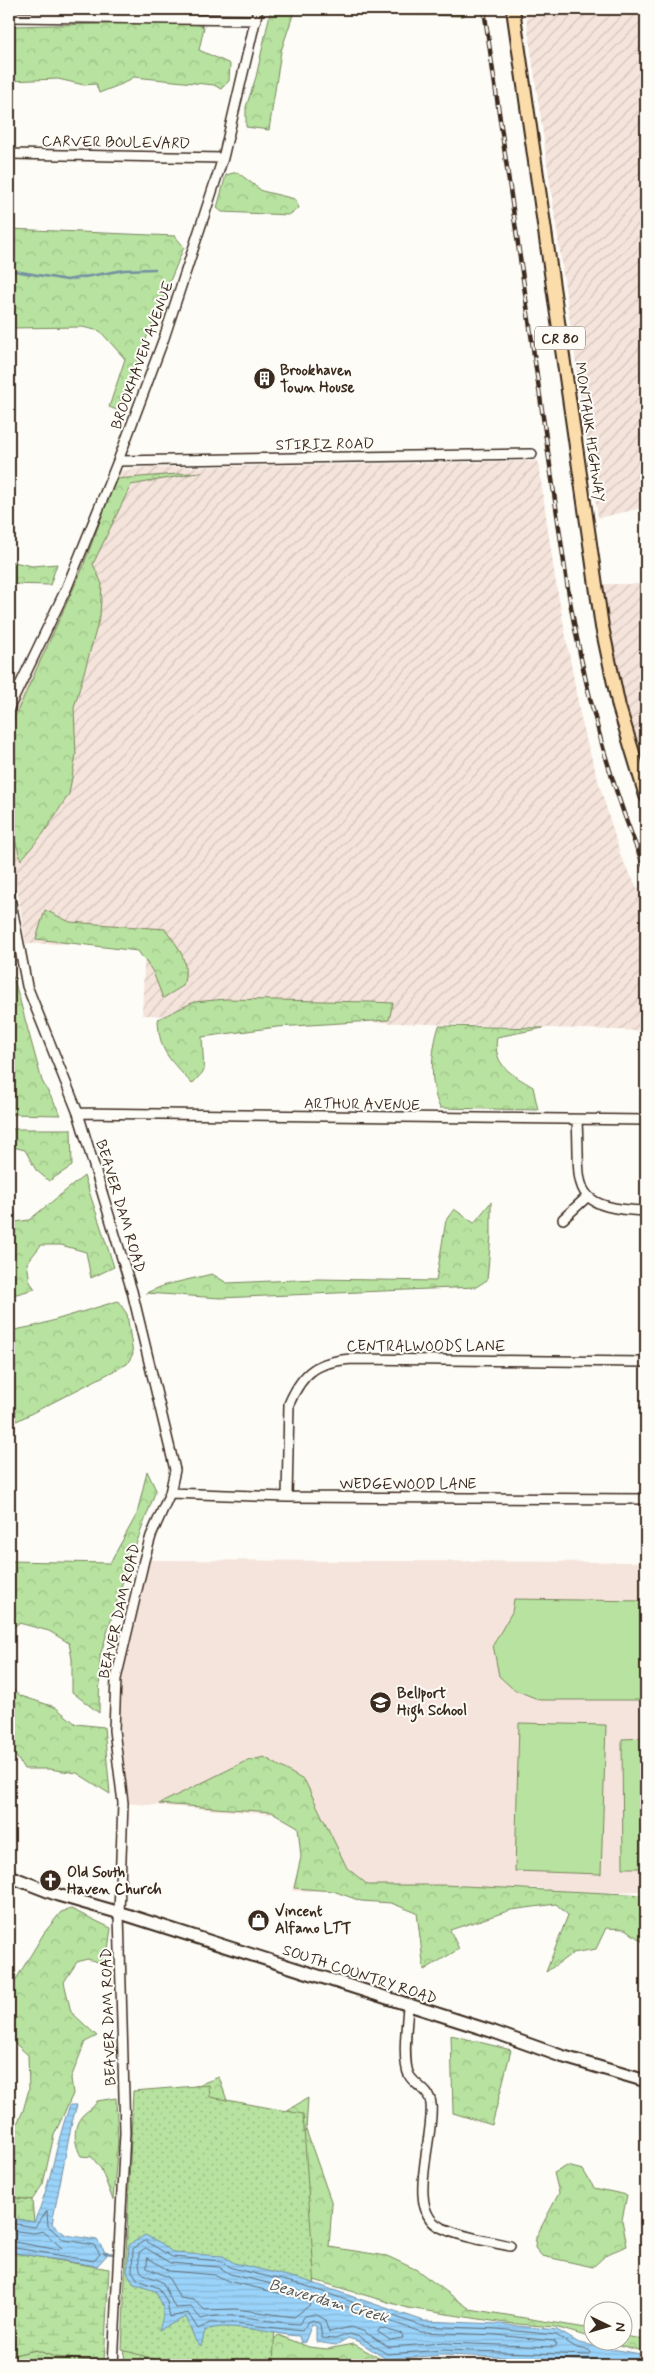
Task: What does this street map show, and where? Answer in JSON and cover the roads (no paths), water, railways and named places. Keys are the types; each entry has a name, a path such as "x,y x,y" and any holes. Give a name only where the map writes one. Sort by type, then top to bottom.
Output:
{"main road":[{"name":"MONTAUK HIGHWAY","path":"512,9 602,627 619,707 646,796"},
{"name":"SOUTH COUNTRY ROAD","path":"9,1876 58,1896 119,1912 646,2081"}],"street":[{"name":"BROOKHAVEN AVENUE","path":"12,697 67,587 118,461 168,326 223,158 258,9"},
{"path":"9,17 256,20"},
{"name":"CARVER BOULEVARD","path":"9,154 223,158"},
{"name":"STIRIZ ROAD","path":"118,461 532,454"},
{"path":"9,708 12,697"},
{"name":"BEAVER DAM ROAD","path":"9,892 27,986 78,1113 132,1291 175,1470 170,1492 147,1552 116,1680 114,1730 123,1803 119,1912 125,2133 113,2365"},
{"name":"ARTHUR AVENUE","path":"78,1113 646,1120"},
{"path":"578,1120 578,1171 581,1188 597,1204 623,1210 646,1211"},
{"path":"563,1219 588,1196"},
{"name":"CENTRALWOODS LANE","path":"287,1497 289,1404 295,1390 304,1378 316,1367 330,1360 646,1362"},
{"name":"WEDGEWOOD LANE","path":"170,1492 287,1497 646,1499"},
{"path":"408,2006 406,2065 409,2075 426,2092 431,2102 432,2115 422,2192 423,2205 428,2218 440,2227 510,2246"}],"water":[{"path":"70,2105 77,2105 52,2224 66,2235 97,2240 107,2255 97,2266 9,2252 9,2218 34,2222 45,2193"},
{"path":"145,2235 161,2243 173,2253 223,2256 234,2263 304,2280 424,2321 498,2324 557,2330 582,2344 582,2352 629,2352 646,2355 646,2360 605,2361 444,2355 386,2359 358,2341 348,2338 336,2345 316,2342 316,2326 312,2324 305,2342 301,2343 299,2336 225,2327 205,2331 201,2346 196,2342 186,2317 159,2330 163,2310 155,2291 134,2284 127,2272 129,2245"}],"waterway":[{"path":"9,270 67,280 124,270 155,269"},
{"name":"Beaverdam Creek","path":"104,2253 116,2254"}],"railway":[{"path":"484,9 573,620 589,693 608,765 619,801 646,871"}],"place":[{"name":"Brookhaven Town House","path":"264,379"},
{"name":"Bellport High School","path":"381,1702"},
{"name":"Old South Haven Church","path":"51,1881"},
{"name":"Vincent Alfano LTT","path":"259,1920"}]}
